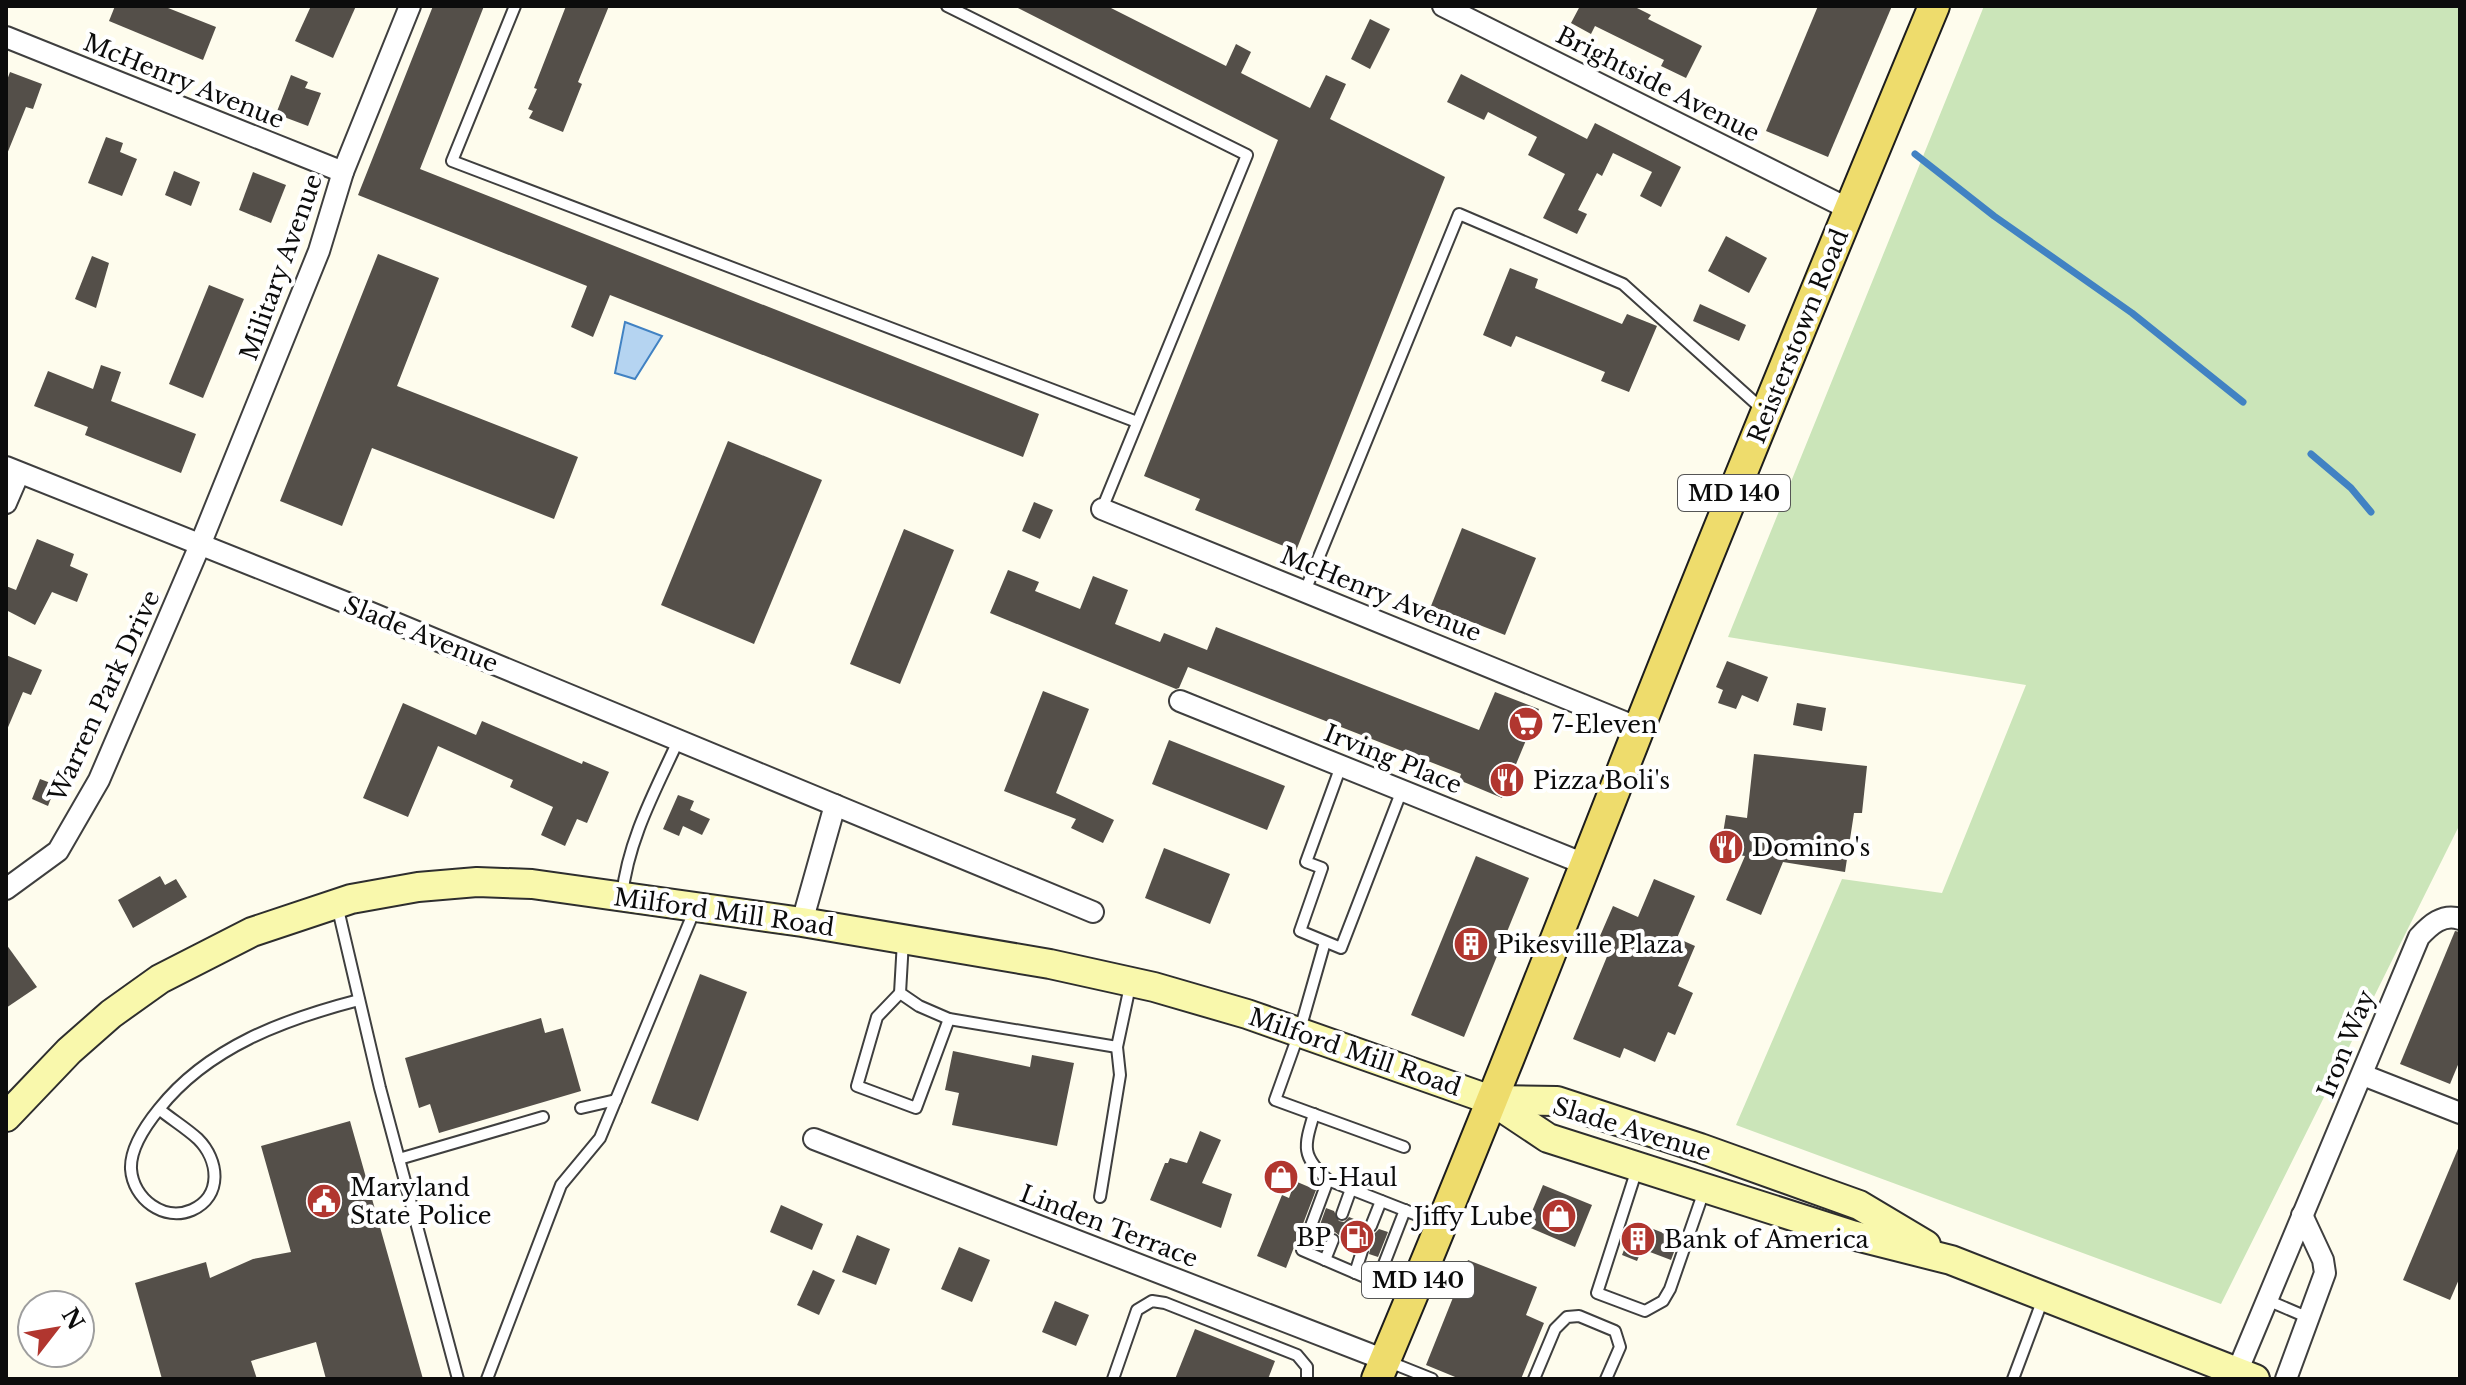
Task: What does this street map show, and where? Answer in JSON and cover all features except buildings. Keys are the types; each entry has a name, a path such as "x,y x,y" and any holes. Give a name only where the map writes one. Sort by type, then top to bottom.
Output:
{"main road":[{"name":"Reisterstown Road","path":"1381,1370 1849,209 1934,6"},
{"name":"Milford Mill Road","path":"6,1117 69,1051 111,1014 160,979 202,955 252,932 336,903 418,887 477,882 532,884 622,896 802,922 1050,964 1131,982 1247,1014 1491,1100"},
{"name":"Slade Avenue","path":"1491,1100 1548,1138 1852,1235 1951,1260 2246,1375"},
{"name":"Slade Avenue","path":"1491,1100 1557,1101 1700,1148 1859,1205 1951,1260"}],"street":[{"name":"Military Avenue","path":"200,545 319,251 343,172 410,6"},
{"name":"Brightside Avenue","path":"1443,6 1849,209"},
{"name":"McHenry Avenue","path":"6,37 343,172"},
{"name":"Slade Avenue","path":"12,470 1093,912"},
{"path":"6,503 12,470"},
{"name":"McHenry Avenue","path":"1102,509 1639,728"},
{"name":"Warren Park Drive","path":"6,889 58,851 99,780 200,545"},
{"name":"Irving Place","path":"1180,701 1587,865"},
{"path":"802,922 835,805"},
{"name":"Iron Way","path":"2246,1375 2267,1300 2419,937 2442,918 2455,916 2460,919"},
{"path":"2363,1075 2460,1113"},
{"name":"Linden Terrace","path":"814,1139 1381,1370"},
{"path":"2286,1379 2325,1273 2323,1260 2302,1215"}],"lane":[{"path":"515,6 452,161 1137,422"},
{"path":"947,6 1247,155 1102,509"},
{"path":"1305,591 1459,214 1623,284 1767,413"},
{"path":"622,896 625,869 638,828 678,741"},
{"path":"1341,766 1306,862 1322,868 1300,931 1325,942 1341,948 1402,790"},
{"path":"336,903 399,1159 458,1379"},
{"path":"487,1379 561,1185 600,1138 696,907"},
{"path":"904,939 900,993 877,1017 857,1086 916,1108 949,1019"},
{"path":"1325,942 1299,1033 1275,1100 1404,1147"},
{"path":"1100,1197 1120,1075 1117,1047 1131,982"},
{"path":"900,993 919,1006 949,1019 1117,1047"},
{"path":"159,1109 196,1138 212,1162 216,1177 213,1191 204,1203 191,1211 175,1214 158,1210 136,1187 131,1169 136,1144 159,1109 182,1085 234,1046 285,1022 359,1000"},
{"path":"581,1108 616,1100"},
{"path":"1314,1114 1306,1150 1312,1166 1328,1180 1440,1224"},
{"path":"399,1159 543,1117"},
{"path":"1638,1167 1597,1293 1645,1311 1663,1301 1670,1289 1705,1188"},
{"path":"1328,1180 1302,1250 1411,1296"},
{"path":"1342,1214 1351,1189"},
{"path":"1371,1226 1381,1201"},
{"path":"1377,1282 1405,1210"},
{"path":"1325,1260 1333,1240"},
{"path":"1355,1273 1362,1251"},
{"path":"2013,1379 2044,1297"},
{"path":"2267,1300 2309,1318"},
{"path":"1113,1379 1137,1310 1152,1301 1165,1303 1297,1355 1307,1367 1307,1379"},
{"path":"1534,1379 1555,1329 1567,1317 1579,1316 1615,1331 1620,1347 1606,1379"},
{"path":"1381,1370 1432,1379"}],"green space":[{"path":"1984,6 2460,6 2460,824 2221,1304 1736,1125 1842,879 1942,893 2026,685 1728,637"}],"water":[{"path":"625,322 662,336 635,379 615,373"}],"waterway":[{"path":"1915,154 1994,216 2132,313 2243,402"},
{"path":"2311,454 2351,488 2371,512"}],"place":[{"name":"7-Eleven","path":"1526,724"},
{"name":"Pizza Boli's","path":"1507,780"},
{"name":"Domino's","path":"1726,847"},
{"name":"Pikesville Plaza","path":"1471,944"},
{"name":"U-Haul","path":"1281,1177"},
{"name":"Maryland State Police","path":"324,1201"},
{"name":"Jiffy Lube","path":"1559,1216"},
{"name":"BP","path":"1357,1237"},
{"name":"Bank of America","path":"1638,1239"}]}
